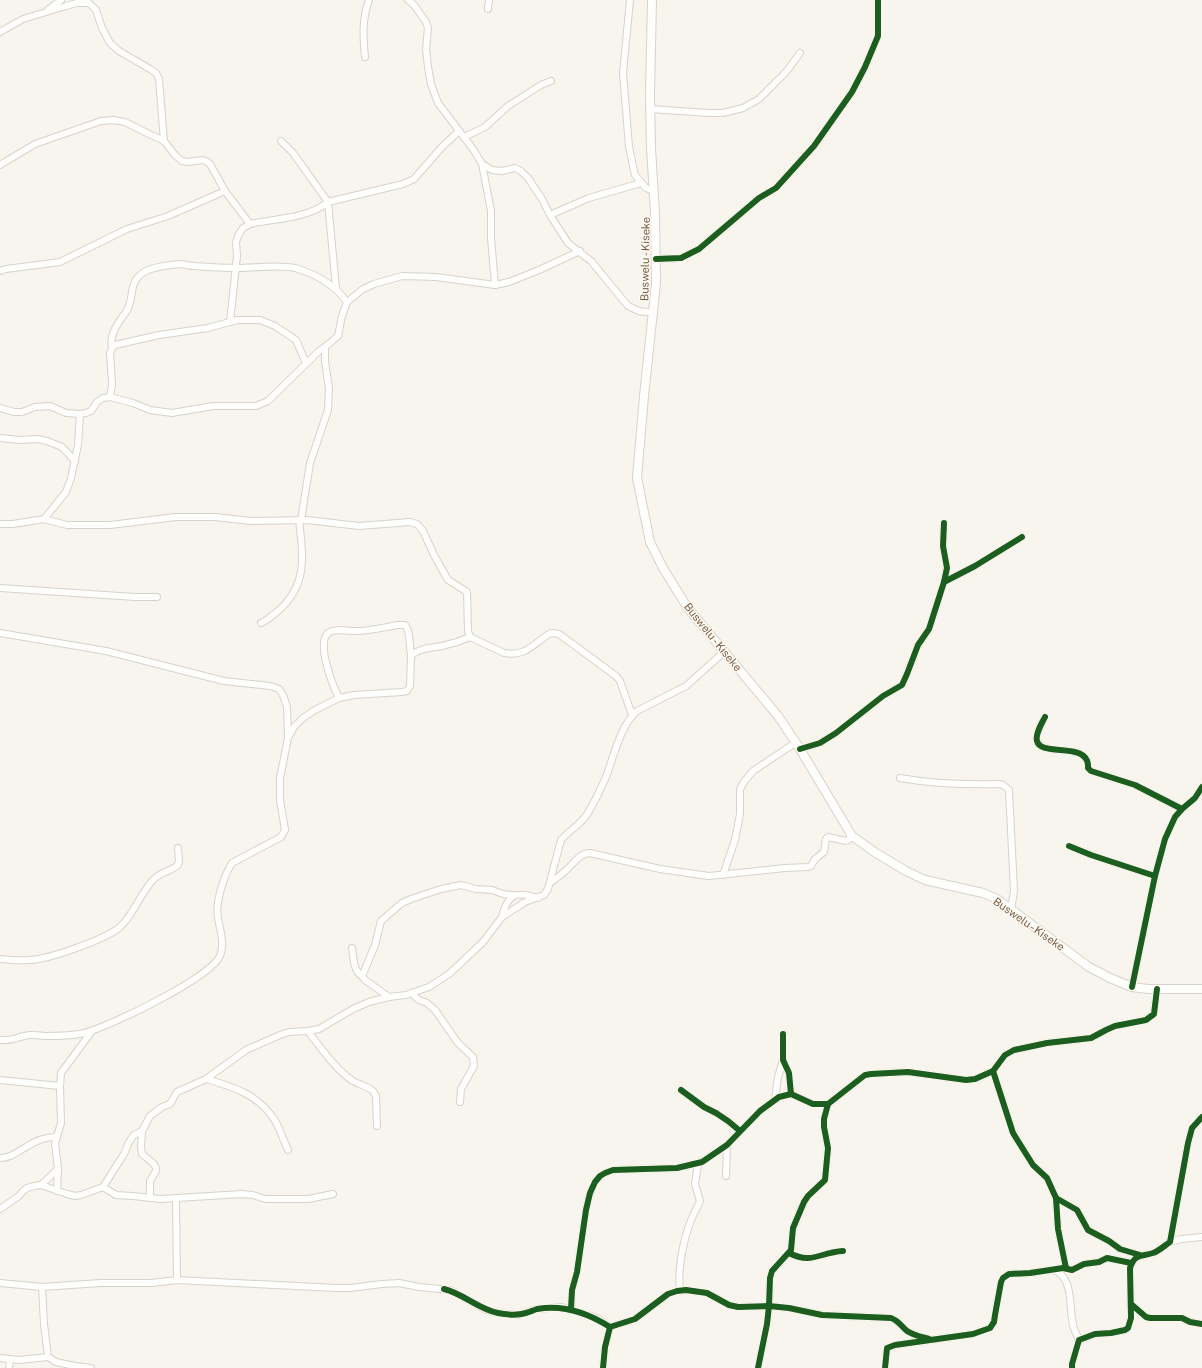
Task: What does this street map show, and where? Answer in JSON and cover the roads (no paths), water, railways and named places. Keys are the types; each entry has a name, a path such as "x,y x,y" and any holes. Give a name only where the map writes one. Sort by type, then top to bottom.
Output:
{"main road":[{"name":"Buswelu - Kiseke","path":"652,0 650,109 656,283 637,478 650,542 663,568 687,607 778,716 798,746 852,836 876,853 906,871 925,880 983,893 997,899 1089,967 1110,978 1132,987 1157,989 1202,988"}],"street":[{"path":"45,13 61,0"},
{"path":"365,56 363,32 364,18 369,0"},
{"path":"408,0 421,13 428,28 426,49 431,84 438,103 482,164 491,212 491,238 495,285"},
{"path":"488,9 489,0"},
{"path":"630,0 622,73 629,147 635,175 646,188 654,191"},
{"path":"656,259 681,258 699,249 759,198 776,188 814,146 852,92 878,36 878,0"},
{"path":"0,32 23,19 77,3 89,3 96,10 102,28 110,43 119,51 156,73 159,79 164,141"},
{"path":"650,109 723,113 743,108 759,99 786,72 800,53"},
{"path":"464,137 485,127 508,106 541,85 551,81"},
{"path":"0,165 35,144 101,121 113,120 125,122 164,141 175,155 182,160 187,162 203,160 210,164 225,191 250,224"},
{"path":"230,322 236,268 237,238 243,228 250,224 304,214 324,206 328,202 403,184 414,179 442,147 459,131"},
{"path":"281,141 293,153 328,202 336,288"},
{"path":"482,164 492,170 515,168 521,171 528,178 542,199 550,215 568,243 591,261 628,306 639,311 654,313"},
{"path":"550,215 589,198 641,183"},
{"path":"0,271 60,262 127,229 168,216 225,191"},
{"path":"0,408 14,412 22,412 35,407 50,406 66,413 80,414 90,411 97,402 103,398 110,397 133,403 150,410 172,413 213,406 256,406 268,400 319,351 325,348 338,336 342,316 347,302 363,289 374,284 402,276 436,277 495,285 509,282 539,270 580,251"},
{"path":"112,348 110,342 112,334 131,303 133,283 139,276 158,267 182,264 236,268 283,266 311,274 329,283 336,288 347,302"},
{"path":"110,397 112,384 110,353 115,345 159,335 195,331 237,320 260,320 275,326 296,340 306,363"},
{"path":"260,623 268,620 286,604 296,590 302,567 300,520 310,463 328,410 329,389 325,361 325,348"},
{"path":"44,519 66,492 78,445 80,414"},
{"path":"0,438 20,440 38,439 47,441 62,447 75,461"},
{"path":"0,524 13,524 44,519 67,524 110,525 176,517 198,516 251,521 300,520 359,526 410,522 417,524 423,531 448,580 467,592 468,631 470,637 508,654 521,652 530,648 551,633 560,634 616,676 620,682 632,715"},
{"path":"723,875 735,840 740,814 740,789 748,776 753,771 798,746 820,742 836,733 883,696 902,685 918,645 929,630 944,582 947,568 942,546 944,523"},
{"path":"944,582 975,566 1022,537"},
{"path":"0,588 128,597 157,597"},
{"path":"288,738 294,727 303,718 339,698 354,695 407,691 410,686 411,655 407,628 405,625 353,631 334,631 326,636 324,652 327,669 339,698"},
{"path":"0,632 112,652 224,681 279,689 283,695 287,707 288,738 280,778 280,800 285,830 281,837 232,863 229,868 224,880 217,908 217,917 222,937 222,948 220,957 215,964 168,995 112,1023 92,1031 73,1034 24,1036 7,1041 0,1040"},
{"path":"411,655 417,650 460,642 470,637"},
{"path":"502,917 525,902 544,895 548,889 561,840 565,835 578,826 588,813 606,777 618,743 632,715 686,686 724,652"},
{"path":"1045,717 1037,736 1037,741 1039,744 1056,750 1072,751 1081,754 1089,762 1088,768 1091,771 1135,784 1182,808"},
{"path":"900,778 927,783 999,784 1007,787 1014,878 1014,891 1011,910"},
{"path":"1132,987 1155,876 1165,839 1175,817 1182,808 1195,798 1202,787"},
{"path":"551,882 564,872 580,856 586,853 660,869 709,876 785,868 810,867 815,859 824,852 826,838 828,837 846,841 852,836"},
{"path":"1068,846 1155,876"},
{"path":"0,959 42,959 109,935 119,928 126,920 154,878 178,865 178,848"},
{"path":"363,977 364,969 375,945 381,921 402,903 461,885 476,889 492,890 503,894 513,895 520,893 538,898"},
{"path":"150,1198 150,1181 156,1171 156,1168 154,1164 142,1154 142,1131 147,1118 157,1110 170,1104 178,1092 206,1079 246,1050 289,1032 308,1031 323,1028 353,1009 369,1002 388,997 406,995 429,987 449,974 483,942 502,917 508,900 513,895"},
{"path":"352,948 354,966 359,975 388,997"},
{"path":"758,1368 764,1341 772,1271 789,1254 791,1250 791,1238 796,1220 808,1196 825,1180 828,1148 824,1119 828,1104 859,1079 871,1074 908,1072 966,1080 983,1076 993,1071 1006,1055 1014,1050 1047,1043 1091,1038 1115,1026 1150,1018 1154,1014 1157,989"},
{"path":"411,993 419,1000 436,1010 458,1043 473,1057 474,1066 461,1089 460,1102"},
{"path":"57,1191 58,1169 55,1143 61,1123 61,1073 92,1031"},
{"path":"308,1031 346,1075 373,1091 376,1096 377,1126"},
{"path":"73,1034 80,1046"},
{"path":"774,1099 783,1060 783,1034"},
{"path":"783,1060 789,1073 791,1094"},
{"path":"993,1071 1013,1133 1033,1165 1047,1178 1056,1198 1058,1229 1066,1268"},
{"path":"217,1072 220,1083"},
{"path":"206,1079 247,1093 264,1107 275,1120 288,1150"},
{"path":"0,1080 60,1086"},
{"path":"681,1090 704,1107 728,1121 740,1131"},
{"path":"571,1309 572,1290 577,1272 584,1220 590,1192 595,1182 605,1173 613,1170 677,1168 698,1164 727,1145 740,1131 779,1096 791,1094 813,1104 828,1104"},
{"path":"1170,1242 1188,1143 1192,1128 1202,1117"},
{"path":"41,1185 75,1196 103,1187 124,1154 129,1142 134,1135 142,1131"},
{"path":"0,1158 9,1157 47,1137 56,1137"},
{"path":"726,1176 727,1145"},
{"path":"680,1290 679,1282 681,1261 687,1230 700,1201 695,1184 698,1164"},
{"path":"0,1209 19,1196 27,1188 41,1185 58,1169"},
{"path":"103,1187 116,1195 176,1199 196,1196 242,1194 264,1199 308,1199 333,1194"},
{"path":"1056,1198 1077,1210 1088,1230 1109,1241 1120,1249 1140,1255"},
{"path":"176,1199 177,1280"},
{"path":"1130,1263 1140,1255 1154,1252 1170,1242 1181,1239 1202,1237"},
{"path":"1079,1340 1096,1334 1111,1333 1128,1328 1131,1318 1132,1304 1130,1263 1124,1250"},
{"path":"789,1254 806,1259 829,1252 843,1251"},
{"path":"610,1327 635,1319 668,1294 680,1290 707,1293 729,1305 750,1307 769,1306 794,1309 822,1315 891,1318 897,1320 910,1332 935,1340 973,1334 990,1328 994,1322 1001,1282 1008,1274 1066,1268 1068,1270 1072,1270 1084,1264 1099,1262 1107,1258 1130,1263"},
{"path":"1055,1270 1061,1272 1067,1286 1070,1297 1073,1326 1079,1340 1072,1368"},
{"path":"0,1283 42,1287 151,1283 177,1280 350,1288 399,1283 419,1287 450,1290 486,1310 498,1313 518,1315 536,1309 562,1307 597,1318 610,1327"},
{"path":"42,1287 48,1357"},
{"path":"1132,1304 1146,1317 1182,1318 1190,1322 1202,1324"},
{"path":"603,1368 605,1346 610,1327"},
{"path":"885,1368 887,1348 895,1345 929,1339"},
{"path":"0,1358 19,1360 48,1357 56,1362 75,1367 91,1368"},
{"path":"9,1368 10,1359"}]}
